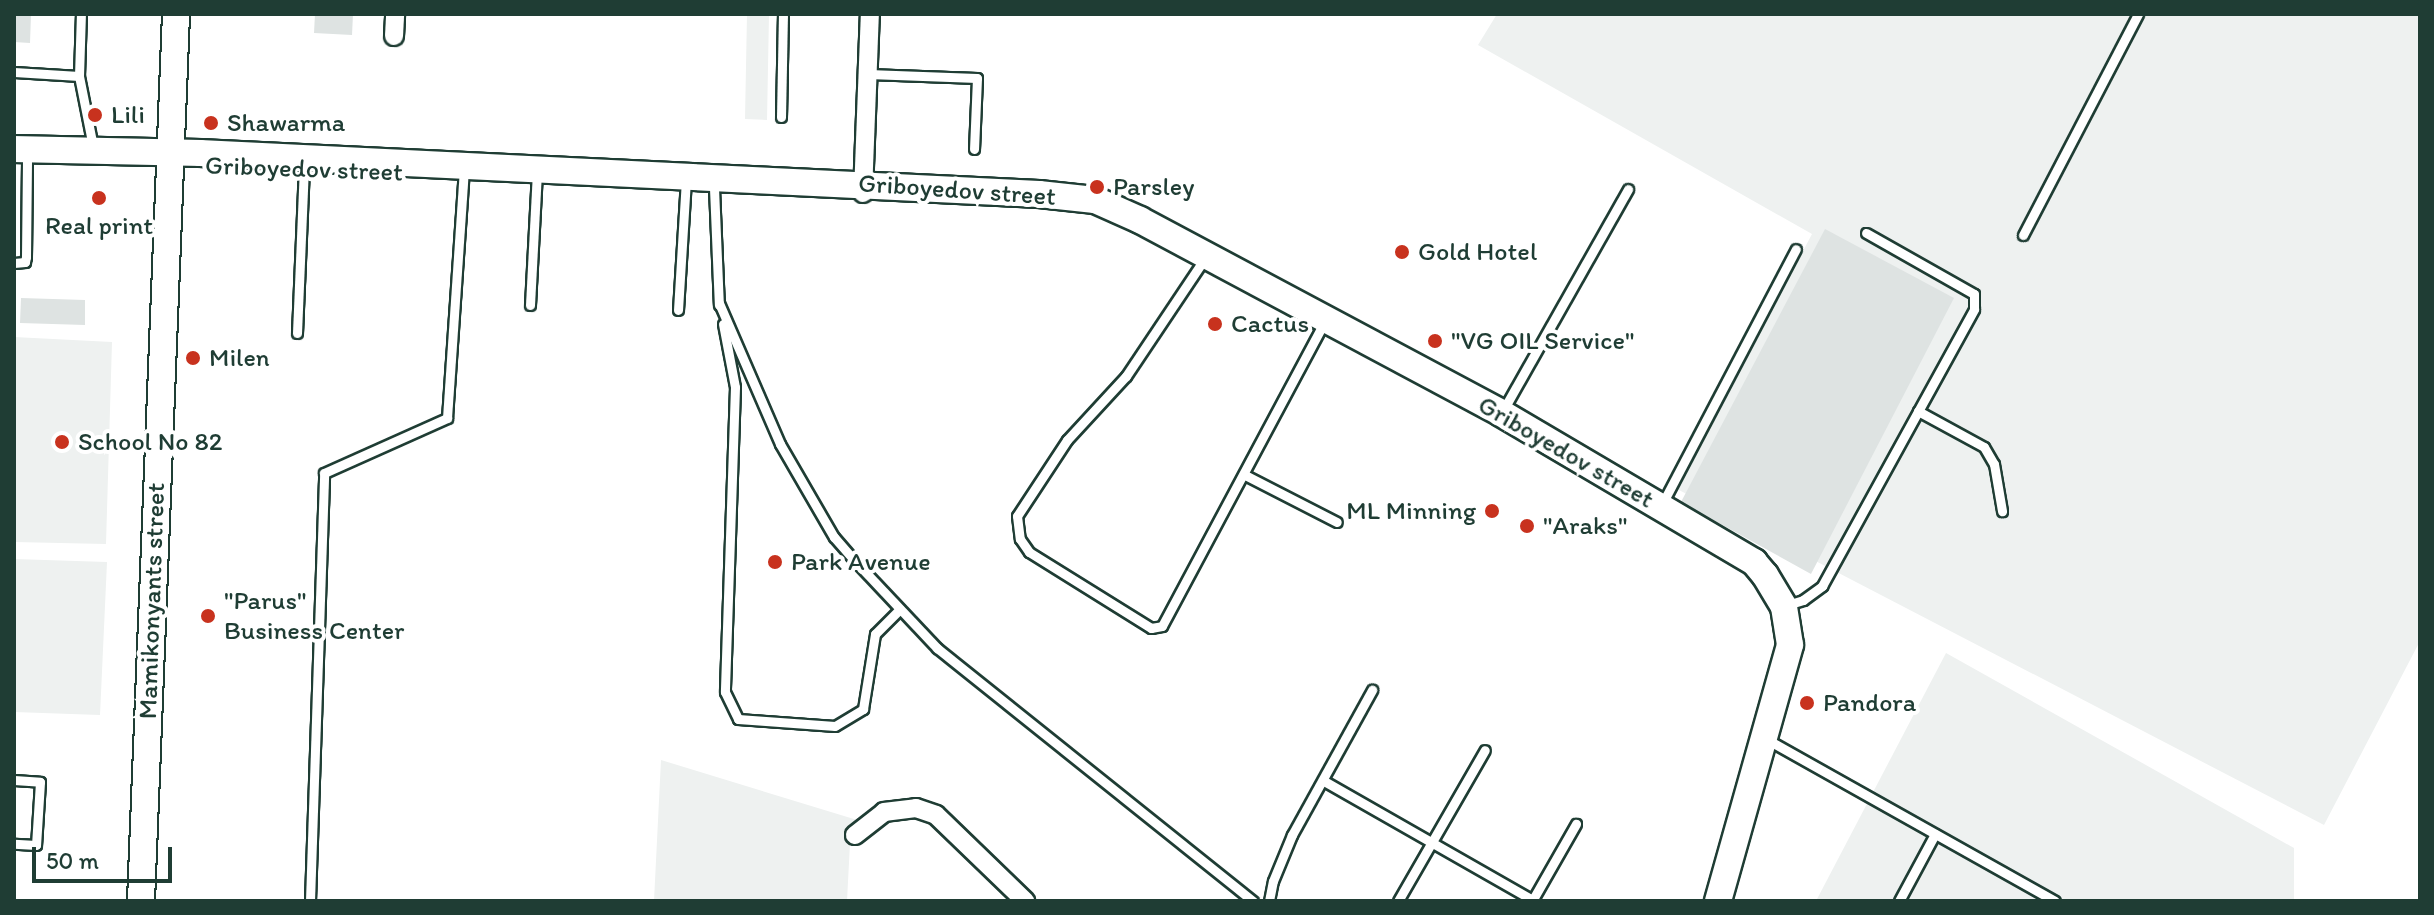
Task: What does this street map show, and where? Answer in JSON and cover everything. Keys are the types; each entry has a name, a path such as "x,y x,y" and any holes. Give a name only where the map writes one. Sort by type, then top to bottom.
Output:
{"street":[{"name":"Mamikonyants street","path":"151,901 175,158 176,14"},
{"name":"Mamikonyants street","path":"141,901 183,14"},
{"path":"394,36 395,14"},
{"path":"863,188 870,14"},
{"name":"Griboyedov street","path":"18,157 93,151 304,168 464,171"},
{"name":"Griboyedov street","path":"18,157 175,158 1095,200 1140,220 1498,417 1658,512 1742,567 1780,608"},
{"name":"Griboyedov street","path":"686,182 714,188 863,188 1094,210 1137,227 1201,264 1498,417"},
{"path":"1708,901 1726,854 1759,736 1781,645 1780,608"},
{"path":"855,835 884,812 916,808 936,815 1025,901"},
{"path":"1718,901 1726,854"}],"lane":[{"path":"81,14 79,76 93,151"},
{"path":"781,117 783,14"},
{"path":"2023,235 2138,14"},
{"path":"14,72 79,76"},
{"path":"868,74 977,78 974,149"},
{"path":"14,263 25,262 26,257 18,157"},
{"path":"297,333 304,168"},
{"path":"310,901 324,473 447,418 464,171"},
{"path":"530,305 537,175"},
{"path":"678,310 686,182"},
{"path":"714,188 719,303 735,387 725,692 738,719 835,726 863,709 875,634 900,609"},
{"path":"1498,417 1628,189"},
{"path":"1780,608 1803,600 1822,586 1974,309 1974,294 1866,233"},
{"path":"1658,512 1796,249"},
{"path":"1201,264 1126,376 1067,440 1017,516 1016,528 1029,552 1156,630 1162,626 1245,475 1322,326"},
{"path":"719,303 780,444 834,537 937,648 1253,901"},
{"path":"1918,411 1984,447 1994,464 2002,511"},
{"path":"1245,475 1337,522"},
{"path":"1269,901 1273,881 1292,835 1372,690"},
{"path":"1759,736 2055,901"},
{"path":"1398,901 1485,750"},
{"path":"14,780 40,782 36,845 14,844"},
{"path":"1324,781 1533,900 1576,824"},
{"path":"1899,901 1935,834"}],"shaded area":[{"path":"14,14 31,14 30,43 14,42"},
{"path":"315,14 353,14 352,35 314,33"},
{"path":"747,14 769,14 767,120 745,119"},
{"path":"1497,14 2420,14 2420,641 2324,825 1677,489 1812,234 1478,45"},
{"path":"1825,229 1954,298 1811,574 1681,502"},
{"path":"21,298 85,300 85,325 20,323"},
{"name":"School No 82","path":"14,337 112,342 106,544 14,542"},
{"path":"14,559 107,562 100,715 14,712"},
{"path":"1946,653 2294,848 2294,901 1816,901"},
{"path":"661,760 867,823 851,824 847,901 654,901"}],"place":[{"name":"Lili","path":"95,115"},
{"name":"Shawarma","path":"211,123"},
{"name":"Parsley","path":"1097,187"},
{"name":"Real print","path":"99,198"},
{"name":"Gold Hotel","path":"1402,252"},
{"name":"Cactus","path":"1215,324"},
{"name":"\"VG OIL Service\"","path":"1435,341"},
{"name":"Milen","path":"193,358"},
{"name":"School No 82","path":"62,442"},
{"name":"ML Minning","path":"1492,511"},
{"name":"\"Araks\"","path":"1527,526"},
{"name":"Park Avenue","path":"775,562"},
{"name":"\"Parus\" Business Center","path":"208,616"},
{"name":"Pandora","path":"1807,703"}]}
